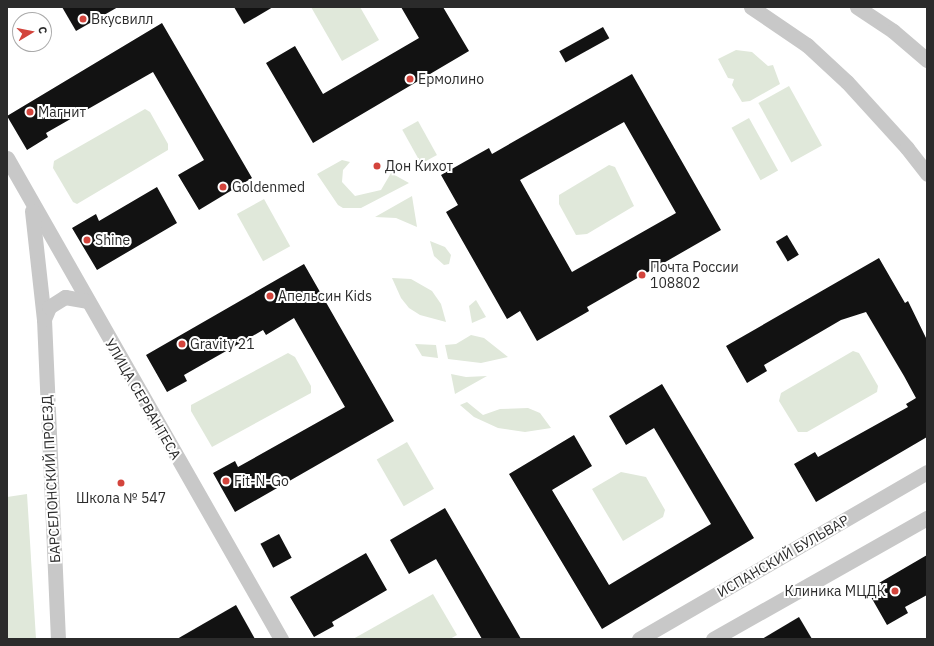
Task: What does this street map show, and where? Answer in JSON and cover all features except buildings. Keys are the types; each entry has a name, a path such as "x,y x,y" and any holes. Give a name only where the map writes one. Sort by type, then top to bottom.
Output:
{"street":[{"path":"751,7 807,45 847,82 907,148 927,174"},
{"path":"857,7 893,31 927,60"},
{"name":"УЛИЦА СЕРВАНТЕСА","path":"7,158 87,301 281,639"},
{"name":"БАРСЕЛОНСКИЙ ПРОЕЗД","path":"30,200 40,261 44,319 58,639"},
{"path":"44,319 49,307 66,297 87,301"},
{"name":"ИСПАНСКИЙ БУЛЬВАР","path":"639,639 927,472"},
{"path":"713,639 927,518"}],"shaded area":[{"path":"311,7 360,7 379,40 342,61"},
{"path":"736,50 752,52 768,66 773,65 780,84 750,101 742,102 732,85 734,79 728,78 718,59"},
{"path":"789,86 822,145 791,162 758,103"},
{"path":"145,109 150,112 168,144 168,150 77,204 73,202 53,168 54,161"},
{"path":"749,118 778,170 761,180 732,128"},
{"path":"418,121 437,155 421,164 402,130"},
{"path":"342,160 350,162 343,170 342,182 355,196 381,190 391,173 409,183 361,208 343,208 338,205 317,174"},
{"path":"609,165 615,167 634,206 587,234 576,235 559,204 559,195"},
{"path":"412,196 417,227 396,218 375,217"},
{"path":"264,199 290,246 263,261 237,214"},
{"path":"430,241 445,247 451,255 449,264 444,265 434,256"},
{"path":"392,278 411,279 432,291 441,304 446,322 420,315 409,308 401,298"},
{"path":"476,300 486,317 472,323 469,306"},
{"path":"471,335 484,338 508,357 481,363 448,359 445,345 456,344"},
{"path":"415,344 436,345 438,358 422,356"},
{"path":"853,351 859,353 878,386 877,392 807,432 798,432 779,401 781,393"},
{"path":"288,353 295,357 311,386 311,393 212,447 191,411 191,405"},
{"path":"451,374 466,377 487,376 455,394"},
{"path":"467,402 483,415 500,409 528,408 540,413 551,428 525,432 498,428 474,417 460,405"},
{"path":"407,442 434,489 404,506 377,460"},
{"path":"621,472 646,477 665,510 663,517 623,541 592,489"},
{"path":"27,494 36,639 7,639 7,497"},
{"path":"433,594 457,635 450,639 353,639"}],"place":[{"name":"Вкусвилл","path":"83,19"},
{"name":"Ермолино","path":"410,79"},
{"name":"Магнит","path":"30,112"},
{"name":"Дон Кихот","path":"377,166"},
{"name":"Goldenmed","path":"223,187"},
{"name":"Shine","path":"87,240"},
{"name":"Почта России 108802","path":"642,275"},
{"name":"Апельсин Kids","path":"270,296"},
{"name":"Gravity 21","path":"182,344"},
{"name":"Fit-N-Go","path":"226,481"},
{"name":"Школа № 547","path":"121,483"},
{"name":"Клиника МЦДК","path":"895,591"}]}
